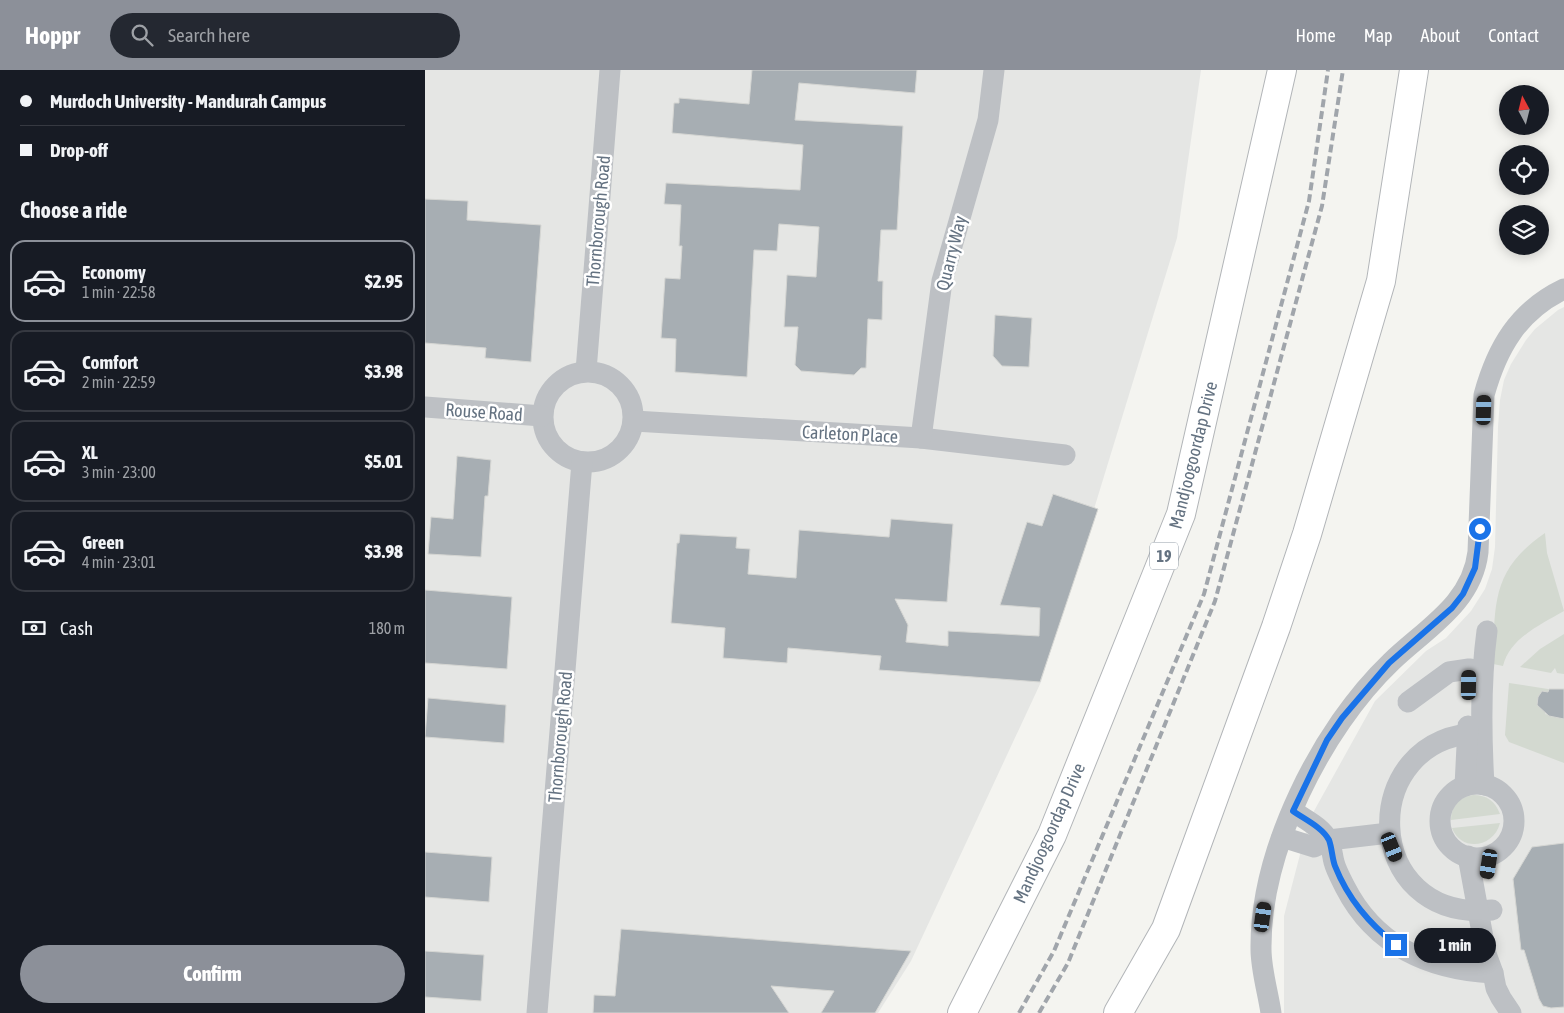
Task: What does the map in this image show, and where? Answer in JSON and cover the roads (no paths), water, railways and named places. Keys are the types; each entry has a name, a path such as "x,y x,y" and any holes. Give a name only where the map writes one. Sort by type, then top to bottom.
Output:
{"highway":[{"name":"Mandjoogoordap Drive","path":"962,1013 1052,835 1181,514 1282,70"},
{"path":"1118,1013 1166,929 1270,645 1307,534 1381,281 1415,70"}],"street":[{"name":"Thornborough Road","path":"587,371 610,70"},
{"name":"Quarry Way","path":"921,438 942,281 988,120 994,70"},
{"path":"1271,1013 1261,951 1262,929 1270,877 1282,838 1327,740 1342,718 1389,663 1452,608 1468,586 1475,568 1478,552 1484,395 1491,373 1501,348 1524,318 1540,304 1564,289"},
{"path":"587,371 605,375 621,386 631,402 634,421 628,438 617,452 601,461 583,462 567,457 553,447 545,432 542,416 548,394 565,378 587,371"},
{"name":"Rouse Road","path":"425,407 542,416"},
{"name":"Carleton Place","path":"634,421 921,438 1065,455"},
{"name":"Thornborough Road","path":"537,1013 583,462"},
{"path":"1475,785 1475,670 1487,631"},
{"path":"1408,702 1449,672 1475,670"},
{"path":"1474,733 1437,744 1422,753 1409,766 1399,781 1392,798 1389,815 1389,833 1392,847 1404,873 1424,894 1437,902 1464,911 1485,911"},
{"path":"1475,785 1495,788 1502,794 1511,806 1514,825 1508,842 1501,849 1490,854 1468,856 1450,847 1444,839 1439,822 1444,803 1451,794 1475,785"},
{"path":"1293,811 1320,830 1329,840 1335,864 1345,888 1359,910 1376,929 1396,945 1426,960 1468,972 1493,973"},
{"path":"1282,838 1314,847 1329,840 1389,833"},
{"path":"1485,911 1490,854"},
{"path":"1468,856 1498,950 1493,973 1496,988 1511,1013"}],"railway":[{"path":"1019,1013 1054,951 1204,594 1309,201 1328,70"},
{"path":"1039,1013 1068,963 1215,601 1322,206 1343,70"}]}
